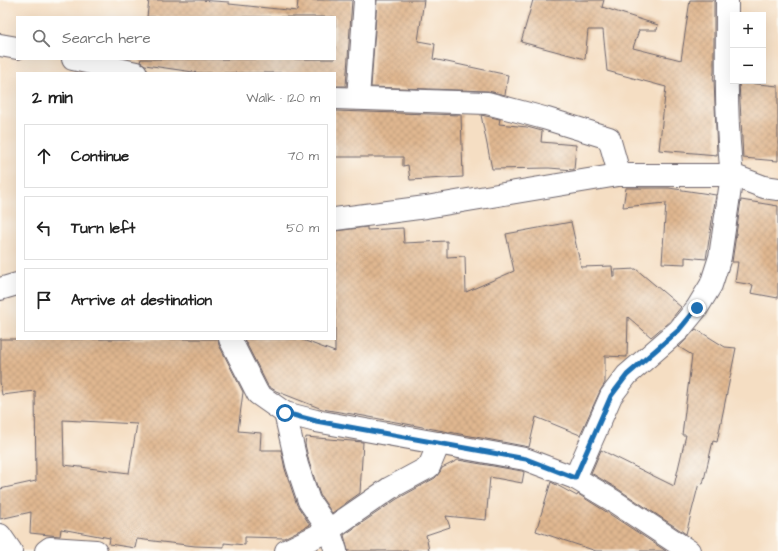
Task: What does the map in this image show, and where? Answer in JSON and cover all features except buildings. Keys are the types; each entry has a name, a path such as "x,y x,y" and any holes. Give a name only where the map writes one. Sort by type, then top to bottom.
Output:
{"street":[{"path":"358,98 365,0"},
{"path":"575,478 611,396 627,375 679,330 697,308 711,285 720,257 732,175 728,142 726,93 727,0"},
{"path":"0,45 16,48"},
{"path":"78,60 132,72"},
{"path":"336,98 487,103 544,118 608,138 617,166 618,175"},
{"path":"336,219 426,207 618,175 732,175 764,187 778,189"},
{"path":"0,289 16,284"},
{"path":"231,340 258,394 285,413 316,421 526,459 575,478 612,500 689,551"},
{"path":"285,413 297,465 309,501 329,530 336,551"},
{"path":"286,551 329,530 390,488 429,467 439,443"},
{"path":"0,535 11,551"},
{"path":"46,551 50,548 96,551"}],"route":[{"path":"285,413 316,421 526,459 575,478 611,396 627,375 679,330 697,308"}]}
